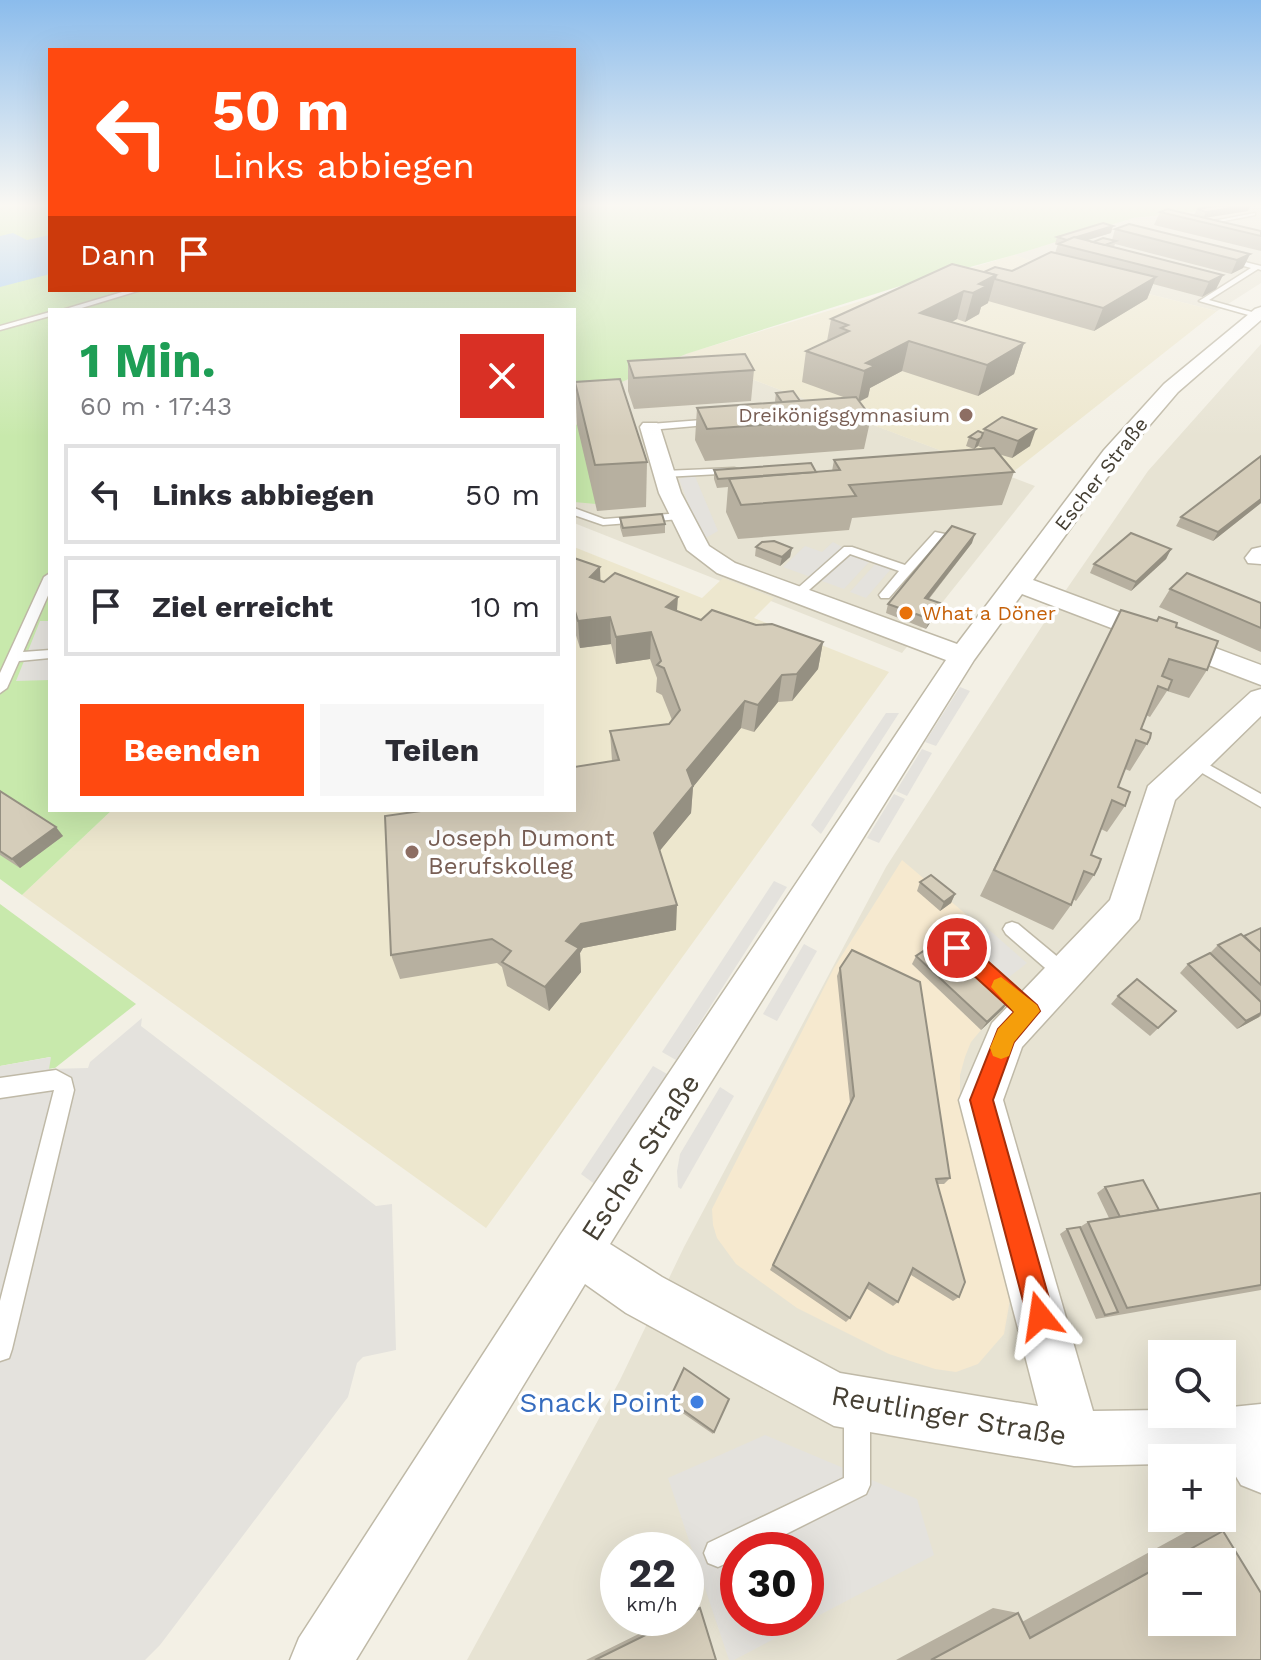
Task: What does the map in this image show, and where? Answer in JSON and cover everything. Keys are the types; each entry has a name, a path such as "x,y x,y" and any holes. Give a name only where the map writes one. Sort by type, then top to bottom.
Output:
{"street":[{"name":"Escher Straße","path":"321,1660 578,1251 963,656 1112,455 1171,388 1257,319"},
{"path":"650,427 664,474 699,550 726,568 963,656"},
{"path":"1017,583 1155,633 1261,676"},
{"path":"1074,1439 981,1100 1006,1036 1126,908 1160,795 1261,699"},
{"name":"Reutlinger Straße","path":"578,1251 656,1302 834,1399 1074,1439 1255,1444"}],"lane":[{"path":"1235,281 1203,301 1257,319"},
{"path":"73,308 130,292"},
{"path":"0,328 48,315"},
{"path":"650,427 729,421"},
{"path":"664,474 751,470"},
{"path":"576,512 603,522 681,516"},
{"path":"885,595 939,534"},
{"path":"797,594 848,549 907,570"},
{"path":"0,688 48,581"},
{"path":"14,657 48,654"},
{"path":"1195,762 1261,801"},
{"path":"1012,929 1065,974"},
{"path":"957,948 1029,1011"},
{"path":"0,1088 56,1080 64,1085 0,1349"},
{"path":"718,1553 857,1485 857,1403"}],"shaded area":[{"name":"Dreikönigsgymnasium","path":"926,281 1099,281 1217,311 1008,476 685,354"},
{"path":"1099,281 1261,281 1217,311"},
{"path":"1261,344 1261,1660 467,1660 620,1380 684,1247 886,867 1057,603 1148,471"},
{"path":"685,354 1035,486 902,653 576,524 576,402"},
{"path":"694,474 718,531 702,540 679,479"},
{"path":"833,542 869,562 844,589 783,567 805,546 822,552"},
{"name":"Joseph Dumont Berufskolleg","path":"576,548 702,598 723,578 774,598 754,618 889,672 486,1228 22,895 110,812 576,812"},
{"path":"876,563 891,569 866,598 850,592"},
{"path":"40,621 48,621 48,680 16,681"},
{"path":"960,687 970,691 936,746 925,742"},
{"path":"886,713 899,713 821,834 811,825"},
{"path":"922,749 932,753 907,796 896,791"},
{"path":"894,794 905,799 879,843 867,838"},
{"path":"902,860 974,921 912,964 981,1030 971,1042 965,1057 960,1075 960,1098 1012,1288 1004,1334 978,1364 956,1372 935,1369 889,1354 797,1308 736,1264 717,1238 713,1225 712,1209 834,968"},
{"path":"774,881 787,887 676,1060 662,1052"},
{"path":"979,921 1027,963 1008,978 960,935"},
{"path":"804,944 817,951 777,1021 763,1014"},
{"path":"142,1018 141,1026 376,1206 392,1204 396,1350 363,1357 357,1363 348,1397 160,1645 145,1660 0,1660 0,1066 51,1057 49,1069 88,1068 90,1062"},
{"path":"653,1066 667,1074 596,1185 581,1174"},
{"path":"720,1087 734,1096 681,1189 678,1187 677,1171 680,1154"},
{"path":"765,1435 917,1499 934,1555 824,1613 824,1532 720,1532 720,1633 704,1585 704,1532 686,1532 668,1478"},
{"path":"721,1636 780,1636 734,1660 729,1660"}],"green space":[{"path":"0,281 48,281 48,292 576,292 576,281 917,281 686,354 576,402 576,308 48,308 48,812 110,812 22,895 0,879"},
{"path":"578,424 596,504 576,502"},
{"path":"0,904 136,1004 55,1068 48,1069 50,1057 0,1066"}],"water":[{"path":"0,281 21,281 0,287"}],"building":[{"path":"914,281 984,281 979,284 987,286 973,293 964,291 920,313 1024,343 987,365 909,341 866,363 875,366 864,371 806,351 849,331 841,328 848,325 831,319"},
{"path":"1004,281 1148,281 1103,308"},
{"path":"745,354 754,370 634,378 628,361"},
{"path":"620,379 647,462 595,465 576,382"},
{"path":"793,391 800,401 782,402 776,393"},
{"path":"856,397 871,417 707,429 697,408"},
{"path":"1002,417 1036,429 1018,441 984,429"},
{"path":"978,431 983,433 981,438 969,437"},
{"path":"994,448 1014,472 849,485 856,496 741,505 729,479 840,470 834,460"},
{"path":"1261,456 1261,499 1218,532 1181,517"},
{"path":"811,463 816,472 718,479 714,470"},
{"path":"662,514 665,524 623,528 620,518"},
{"path":"952,526 975,534 925,598 940,603 930,619 888,604"},
{"path":"1131,533 1171,549 1136,582 1094,564"},
{"path":"774,541 792,548 782,557 756,547 762,542"},
{"path":"576,559 600,567 590,577 604,582 615,573 678,597 666,607 701,620 712,610 756,625 772,624 823,642 797,674 782,675 758,705 745,701 687,770 693,786 654,833 677,905 581,924 566,941 579,948 545,987 502,962 511,951 492,939 391,955 385,816 414,812 576,812 576,767 619,760 610,731 669,724 680,710 664,668 657,665 661,661 651,632 616,637 610,617 578,621"},
{"path":"1187,573 1261,603 1261,628 1170,589"},
{"path":"1121,610 1157,621 1159,617 1177,623 1176,627 1218,641 1207,670 1169,659 1162,676 1172,680 1168,690 1158,686 1141,729 1151,733 1150,738 1147,744 1136,740 1118,787 1130,792 1125,806 1112,800 1091,855 1101,859 1098,867 1094,875 1084,871 1071,905 994,870"},
{"path":"0,791 56,827 12,859 0,851"},
{"path":"931,875 955,894 944,902 920,882"},
{"path":"1261,928 1261,952 1244,936"},
{"path":"1241,934 1261,952 1261,985 1218,945"},
{"path":"940,940 1009,1001 987,1022 916,956"},
{"path":"852,950 920,982 950,1178 936,1179 965,1282 959,1297 913,1268 898,1302 869,1283 850,1318 773,1265 854,1096 840,968"},
{"path":"1210,953 1261,1002 1261,1013 1246,1021 1188,964"},
{"path":"1137,979 1176,1011 1158,1028 1118,996"},
{"path":"1143,1180 1159,1210 1120,1217 1105,1187"},
{"path":"1261,1193 1261,1285 1127,1308 1088,1222"},
{"path":"1080,1227 1118,1312 1105,1315 1067,1229"},
{"name":"Snack Point","path":"684,1368 729,1399 714,1432 669,1400"},
{"path":"1224,1532 1233,1548 1192,1548"},
{"path":"1236,1552 1261,1593 1261,1660 931,1660 1018,1613 1030,1638 1148,1573 1148,1636 1236,1636"},
{"path":"704,1621 716,1660 595,1660 644,1636 704,1636"}],"slow traffic":[{"path":"1001,987 1029,1011 1006,1036 1001,1048"}],"place":[{"name":"Dreikönigsgymnasium","path":"966,415"},
{"name":"What a Döner","path":"906,613"},
{"name":"Joseph Dumont Berufskolleg","path":"412,852"},
{"name":"Snack Point","path":"697,1402"}],"route":[{"path":"957,948 1029,1011 1006,1036 981,1100 1040,1316"}]}
